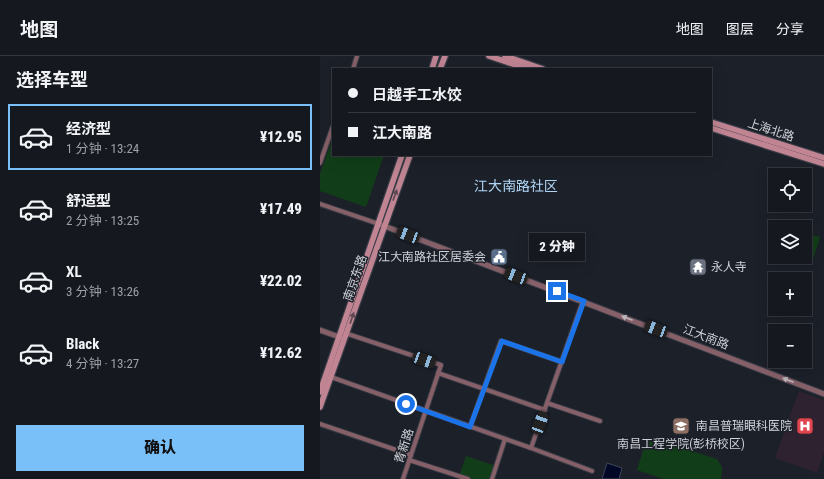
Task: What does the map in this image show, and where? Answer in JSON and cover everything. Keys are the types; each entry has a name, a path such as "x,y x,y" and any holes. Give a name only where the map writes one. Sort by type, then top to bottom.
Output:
{"main road":[{"path":"432,68 436,56"},
{"path":"440,68 445,56"},
{"path":"489,56 525,68"},
{"path":"505,56 540,68"},
{"name":"上海北路","path":"712,122 824,158"},
{"name":"上海北路","path":"712,128 824,164"},
{"name":"南京东路","path":"382,225 402,156"},
{"name":"南京东路","path":"320,392 343,335 382,225 410,156"},
{"name":"南京东路","path":"320,407 331,377 343,335"}],"street":[{"path":"353,68 357,56"},
{"path":"320,163 332,129"},
{"path":"320,204 382,225"},
{"name":"江大南路","path":"382,225 824,394"},
{"path":"531,448 584,301"},
{"path":"320,330 343,335 441,365 438,373 545,410"},
{"path":"470,427 502,341 562,362"},
{"name":"青新路","path":"403,479 438,373"},
{"path":"331,377 592,471"},
{"path":"548,403 600,421"},
{"path":"320,424 468,479"},
{"path":"492,479 505,439"}],"shaded area":[{"name":"南昌普瑞眼科医院","path":"799,391 824,400 824,452 817,473 775,458"}],"green space":[{"path":"332,140 332,156 384,156 366,207 320,191 320,174"},
{"path":"812,235 820,237 812,263"},
{"path":"647,437 717,459 722,467 721,479 664,479 637,470"},
{"path":"466,456 496,466 492,479 468,479 459,476"}],"water":[{"path":"607,463 622,468 619,479 602,479"}],"place":[{"name":"江大南路社区居委会","path":"499,257"},
{"name":"永人寺","path":"698,267"},
{"name":"南昌工程学院(彭桥校区)","path":"681,426"},
{"name":"南昌普瑞眼科医院","path":"805,426"}],"district":[{"name":"江大南路社区","path":"516,186"}],"route":[{"path":"406,404 470,427 488,375 502,341 562,362 584,301 557,291"}]}
